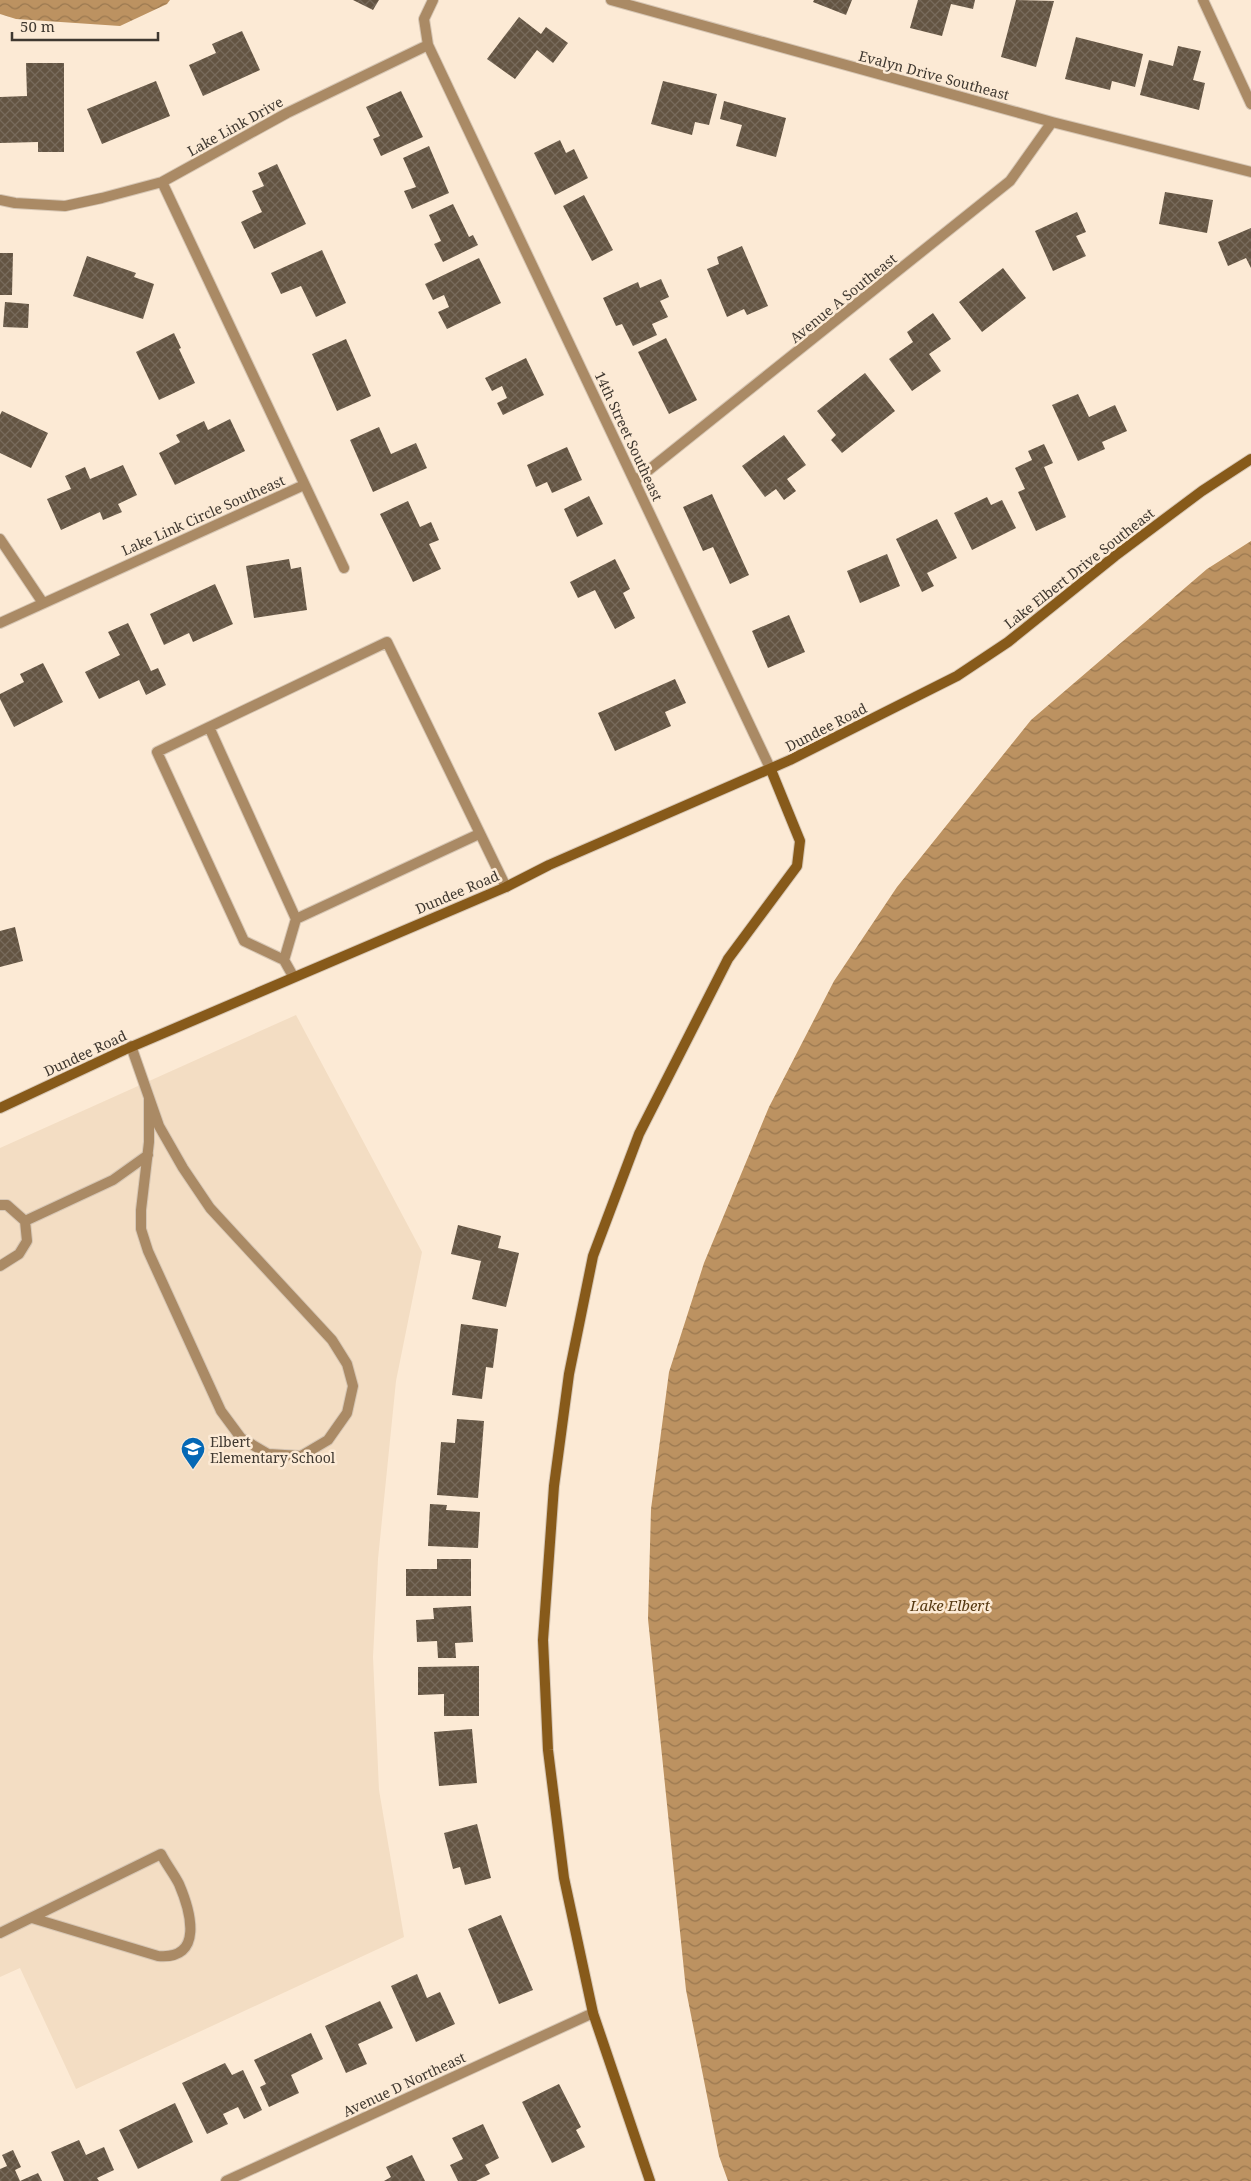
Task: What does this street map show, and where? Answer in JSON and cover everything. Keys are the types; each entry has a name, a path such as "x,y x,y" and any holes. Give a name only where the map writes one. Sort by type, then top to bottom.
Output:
{"street":[{"path":"428,45 424,19 433,0"},
{"name":"Evalyn Drive Southeast","path":"611,0 1052,122 1251,172"},
{"path":"1203,0 1251,104"},
{"name":"Lake Link Drive","path":"0,200 15,203 65,206 162,182 286,113 428,45"},
{"name":"14th Street Southeast","path":"428,45 771,770 800,841 797,866 728,959 639,1134 593,1256 569,1374 554,1486 543,1640 548,1750 564,1878 593,2013"},
{"name":"Avenue A Southeast","path":"635,481 1010,181 1052,122"},
{"name":"Lake Link Circle Southeast","path":"0,623 304,485 162,182"},
{"name":"Lake Elbert Drive Southeast","path":"922,694 957,676 1008,642 1115,556 1202,491 1251,459"},
{"path":"304,485 344,568"},
{"path":"0,539 43,603"},
{"path":"292,976 284,960 244,941 157,752 387,642 506,887"},
{"name":"Dundee Road","path":"0,1108 131,1046 292,976 506,887 549,865 771,770 922,694"},
{"path":"209,727 296,919 284,960"},
{"path":"296,919 479,834"},
{"path":"131,1046 159,1126 183,1168 210,1208 332,1340 347,1364 354,1386 347,1414 328,1440 301,1456 268,1454 241,1438 221,1411 148,1251 141,1229 140,1210 148,1155 149,1098"},
{"path":"25,1221 113,1180 148,1155"},
{"path":"0,1206 7,1205 25,1221 28,1241 19,1254 0,1266"},
{"path":"0,1933 160,1854 178,1884 188,1912 190,1941 185,1950 178,1954 170,1957 158,1956 32,1918"},
{"path":"593,2013 650,2181"},
{"name":"Avenue D Northeast","path":"226,2181 593,2013"}],"shaded area":[{"name":"Elbert Elementary School","path":"296,1015 422,1252 396,1381 378,1559 373,1657 379,1790 404,1937 76,2089 20,1968 0,1977 0,1148"}],"water":[{"path":"0,0 170,0 167,4 120,26 16,19 0,14"},
{"name":"Lake Elbert","path":"1251,541 1251,2181 728,2181 719,2156 686,1990 648,1619 651,1509 669,1372 704,1263 769,1107 834,981 897,887 1031,720 1207,569"}],"building":[{"path":"353,0 379,0 373,10"},
{"path":"814,0 852,0 846,15 813,2"},
{"path":"918,0 975,0 973,9 951,4 942,36 910,28"},
{"path":"1016,0 1054,1 1036,67 1001,57"},
{"path":"519,17 541,34 546,27 568,43 553,63 537,50 515,79 487,59"},
{"path":"242,31 260,70 203,96 189,65 216,53 212,44"},
{"path":"1076,37 1143,54 1135,87 1112,81 1110,90 1065,79"},
{"path":"1178,46 1201,51 1193,80 1205,83 1199,110 1140,95 1149,60 1173,66"},
{"path":"26,63 64,63 64,152 38,152 38,142 0,143 0,97 27,96"},
{"path":"156,81 170,116 102,144 87,109"},
{"path":"663,81 717,94 709,125 695,122 692,135 651,124"},
{"path":"401,91 423,137 381,156 373,139 380,136 366,107"},
{"path":"724,101 786,118 776,157 736,146 742,125 720,119"},
{"path":"560,140 566,153 574,149 588,178 555,195 534,153"},
{"path":"429,146 449,193 412,209 404,191 416,187 403,158"},
{"path":"277,164 306,224 254,249 241,222 262,212 252,191 264,186 258,173"},
{"path":"1165,192 1213,200 1207,233 1159,224"},
{"path":"584,195 613,250 592,261 563,206"},
{"path":"453,204 469,237 473,235 478,245 443,262 434,244 441,241 429,215"},
{"path":"1077,212 1086,232 1076,236 1086,256 1053,271 1035,231"},
{"path":"1251,228 1251,268 1246,258 1228,266 1218,242"},
{"path":"742,246 768,306 747,315 744,309 727,317 707,269 719,264 717,257"},
{"path":"322,250 346,303 316,317 301,286 281,294 271,273"},
{"path":"0,253 13,253 12,295 0,295"},
{"path":"87,256 136,273 134,277 154,284 143,319 73,296"},
{"path":"479,258 501,303 447,329 438,312 449,307 444,295 433,300 425,284"},
{"path":"1003,268 1026,298 982,332 959,302"},
{"path":"661,279 669,297 660,301 668,317 652,324 657,335 633,346 622,324 616,326 603,298 638,282 640,288"},
{"path":"5,302 29,304 28,328 3,327"},
{"path":"933,313 951,339 929,354 941,371 912,391 889,359 913,342 907,332"},
{"path":"174,333 181,348 179,349 195,383 159,400 136,352"},
{"path":"666,338 697,400 669,414 638,352"},
{"path":"346,339 371,396 337,411 312,354"},
{"path":"526,358 544,395 503,415 497,403 507,398 502,386 492,391 485,378"},
{"path":"865,373 895,411 842,453 831,440 836,435 817,411"},
{"path":"1078,394 1089,417 1115,405 1127,431 1102,442 1105,449 1078,461 1052,405"},
{"path":"2,411 48,433 31,468 0,453 0,415"},
{"path":"230,419 245,451 175,485 159,453 180,442 176,435 204,421 208,430"},
{"path":"379,427 391,454 416,443 427,468 373,492 350,440"},
{"path":"784,435 806,465 787,479 796,491 784,500 776,489 765,497 742,466"},
{"path":"1044,444 1053,463 1044,467 1066,517 1036,531 1018,492 1025,489 1015,468 1032,460 1028,451"},
{"path":"567,447 582,480 552,493 547,482 536,487 527,465"},
{"path":"123,465 137,495 118,504 122,512 103,520 100,512 61,530 47,499 71,489 65,476 85,467 90,479"},
{"path":"712,494 749,575 730,584 713,547 703,551 683,507"},
{"path":"589,496 603,524 577,537 564,509"},
{"path":"987,497 991,505 1002,500 1016,528 972,550 954,513"},
{"path":"408,501 420,527 431,522 439,540 429,544 441,569 413,582 380,514"},
{"path":"937,519 957,558 927,573 934,586 922,592 896,539"},
{"path":"887,554 900,586 860,603 847,571"},
{"path":"289,559 291,569 301,567 307,610 254,618 246,566"},
{"path":"615,559 630,589 623,593 635,618 615,629 595,590 578,598 570,582"},
{"path":"215,584 233,624 193,642 189,633 164,645 150,614"},
{"path":"789,615 805,652 768,668 752,631"},
{"path":"128,623 151,671 158,668 166,685 146,695 139,680 99,699 85,672 120,655 108,632"},
{"path":"43,663 63,702 14,727 0,699 0,694 24,682 20,674"},
{"path":"675,679 686,703 665,712 671,726 615,751 598,713"},
{"path":"15,927 23,961 0,967 0,931"},
{"path":"458,1225 501,1236 498,1248 519,1253 506,1307 472,1299 481,1261 451,1254"},
{"path":"461,1324 498,1329 493,1368 486,1367 482,1399 452,1395"},
{"path":"457,1419 484,1421 478,1498 437,1495 441,1442 455,1443"},
{"path":"430,1504 447,1505 446,1510 480,1512 478,1548 428,1546"},
{"path":"437,1559 471,1559 471,1596 406,1596 406,1569 437,1569"},
{"path":"471,1606 473,1642 455,1643 456,1658 438,1658 437,1641 417,1642 416,1620 434,1619 433,1608"},
{"path":"479,1666 479,1716 444,1716 444,1694 418,1695 418,1667"},
{"path":"472,1729 477,1783 439,1786 434,1732"},
{"path":"477,1824 491,1878 465,1885 460,1867 453,1869 444,1833"},
{"path":"501,1915 533,1990 499,2004 468,1929"},
{"path":"417,1974 427,1998 440,1992 455,2024 416,2042 391,1986"},
{"path":"380,2001 393,2028 358,2044 367,2064 346,2073 325,2026"},
{"path":"311,2033 323,2059 291,2075 299,2093 269,2107 260,2087 266,2084 254,2060"},
{"path":"225,2063 232,2075 243,2070 262,2110 244,2119 238,2107 223,2114 228,2124 207,2134 182,2083"},
{"path":"559,2084 581,2127 576,2130 585,2147 552,2163 522,2102"},
{"path":"175,2103 193,2142 138,2169 119,2130"},
{"path":"483,2124 499,2158 485,2165 490,2174 476,2181 458,2181 450,2165 463,2159 452,2138"},
{"path":"79,2140 86,2155 104,2147 114,2170 97,2178 99,2181 64,2181 51,2152"},
{"path":"13,2150 21,2167 15,2170 20,2181 0,2181 0,2169 7,2166 2,2155"},
{"path":"412,2155 425,2181 384,2181 391,2177 386,2167"},
{"path":"38,2173 42,2181 20,2181"}],"place":[{"name":"Elbert Elementary School","path":"193,1470"}]}
